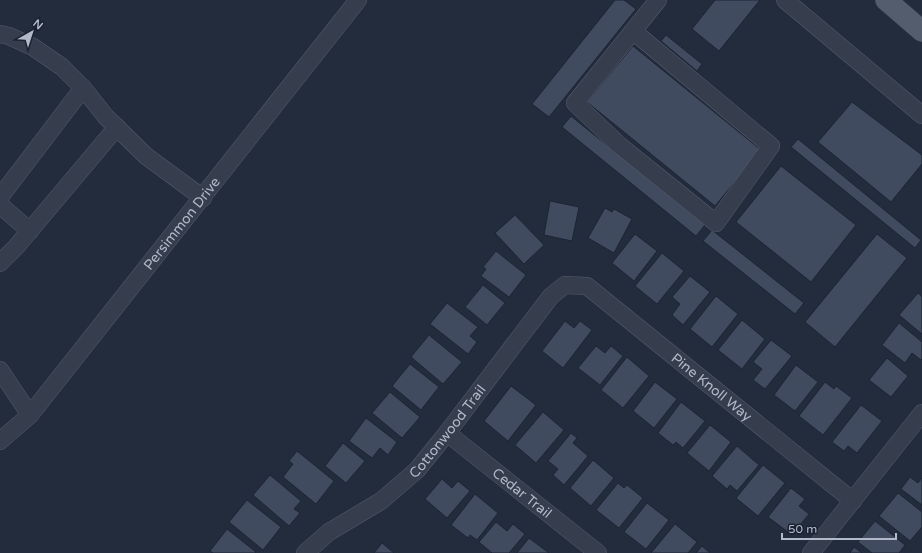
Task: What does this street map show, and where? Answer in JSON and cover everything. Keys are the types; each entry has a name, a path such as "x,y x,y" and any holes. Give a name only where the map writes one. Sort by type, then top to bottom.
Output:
{"main road":[{"path":"886,0 922,31"}],"street":[{"name":"Persimmon Drive","path":"0,441 30,415 358,0"},
{"path":"633,32 770,146 716,223 619,145 575,103 658,0"},
{"path":"785,0 922,115"},
{"path":"0,34 9,36 34,47 62,67 83,88 106,117 146,156 203,198"},
{"path":"0,197 83,88"},
{"path":"0,263 30,231 117,127"},
{"path":"0,205 30,231"},
{"name":"Cottonwood Trail","path":"305,553 329,532 381,501 417,470 551,296 565,285"},
{"name":"Pine Knoll Way","path":"565,285 587,286 853,501"},
{"path":"0,370 30,415"},
{"path":"812,553 922,413"},
{"name":"Cedar Trail","path":"447,433 598,553"}],"building":[{"path":"615,0 624,0 636,9 549,117 532,104"},
{"path":"715,0 760,0 719,51 692,29"},
{"path":"666,35 702,64 697,71 661,41"},
{"path":"633,46 761,150 715,206 587,102"},
{"path":"852,102 922,155 922,164 891,202 818,142"},
{"path":"571,116 705,225 696,236 562,127"},
{"path":"798,139 921,240 915,248 791,147"},
{"path":"781,166 856,225 811,282 736,222"},
{"path":"550,201 579,207 572,241 544,235"},
{"path":"605,208 612,212 614,209 632,219 614,253 588,238"},
{"path":"515,215 544,245 524,264 495,233"},
{"path":"712,230 804,303 795,314 703,241"},
{"path":"635,234 657,251 634,281 612,263"},
{"path":"877,234 907,258 835,347 805,322"},
{"path":"496,251 526,275 509,297 481,276 486,269 483,267"},
{"path":"662,253 684,271 657,304 635,286"},
{"path":"690,276 710,292 683,325 672,315 680,304 672,297"},
{"path":"483,285 505,303 487,325 465,307"},
{"path":"918,293 922,297 922,334 899,315"},
{"path":"716,296 738,314 712,347 690,329"},
{"path":"447,303 478,327 470,336 477,342 468,354 430,324"},
{"path":"742,320 765,339 742,369 718,350"},
{"path":"565,321 574,328 580,321 592,330 563,368 542,351"},
{"path":"899,323 922,342 921,360 912,353 905,363 882,345"},
{"path":"429,335 462,362 443,384 411,357"},
{"path":"771,340 792,356 765,389 753,380 762,369 753,362"},
{"path":"596,346 605,353 611,346 623,356 600,385 578,368"},
{"path":"627,357 649,376 623,408 601,390"},
{"path":"887,358 908,376 891,397 869,380"},
{"path":"410,364 439,387 421,410 392,386"},
{"path":"796,365 818,382 795,411 774,395"},
{"path":"655,382 677,399 654,428 633,411"},
{"path":"825,382 834,389 836,386 852,398 823,435 799,416"},
{"path":"511,386 536,405 508,441 484,421"},
{"path":"390,392 420,417 402,438 372,413"},
{"path":"681,402 705,421 683,448 676,442 673,445 658,433"},
{"path":"861,405 882,421 857,453 848,446 844,451 832,442"},
{"path":"543,412 564,430 536,463 515,445"},
{"path":"366,418 397,442 388,455 380,448 372,458 349,441"},
{"path":"710,425 731,442 709,471 687,453"},
{"path":"571,433 577,438 573,443 588,456 564,485 553,475 558,469 548,461"},
{"path":"343,443 365,461 346,483 325,466"},
{"path":"737,446 759,465 737,491 730,485 727,489 712,476"},
{"path":"297,451 334,481 316,504 283,477 293,464 289,461"},
{"path":"593,460 614,478 591,506 570,488"},
{"path":"763,465 785,483 758,516 736,498"},
{"path":"270,475 301,501 294,509 300,513 289,526 253,495"},
{"path":"910,477 918,483 922,478 922,505 901,489"},
{"path":"442,479 452,488 458,481 470,491 447,518 425,499"},
{"path":"618,483 624,488 627,485 643,498 619,528 596,510"},
{"path":"791,488 805,499 799,506 809,514 792,535 768,517"},
{"path":"898,493 922,512 922,527 910,541 879,516"},
{"path":"475,494 498,513 477,540 470,535 468,538 451,525"},
{"path":"247,500 281,527 263,550 229,522"},
{"path":"647,503 669,520 646,549 624,532"},
{"path":"875,521 905,545 899,553 872,553 858,542"},
{"path":"496,522 507,531 513,524 525,534 509,553 492,553 479,542"},
{"path":"675,524 697,542 688,553 651,553"},
{"path":"227,529 256,552 213,553 210,551"},
{"path":"529,538 549,553 517,553"},
{"path":"382,543 394,553 374,553"},
{"path":"702,546 710,553 696,553"},
{"path":"854,547 862,553 850,553"}]}
